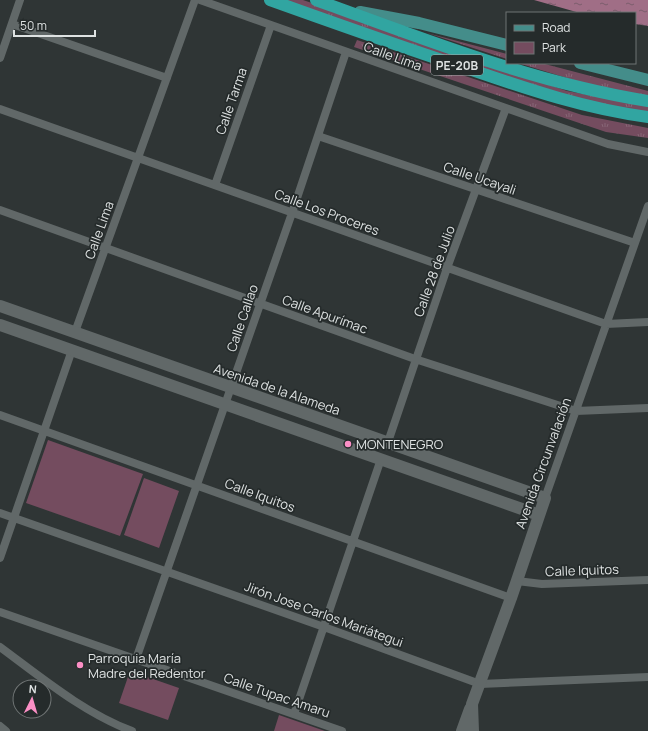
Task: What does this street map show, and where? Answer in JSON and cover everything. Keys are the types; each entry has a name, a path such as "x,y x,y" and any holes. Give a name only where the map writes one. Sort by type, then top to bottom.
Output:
{"highway":[{"name":"PE-20B","path":"270,0 427,55 548,95 588,106 648,117"},
{"name":"PE-20B","path":"316,0 530,74 611,95 648,101"}],"main road":[{"path":"340,9 419,23 506,45"},
{"path":"584,64 648,80"}],"street":[{"path":"0,58 20,0"},
{"name":"Calle Lima","path":"75,332 195,0"},
{"name":"Calle Lima","path":"200,0 608,144 648,152"},
{"path":"12,24 167,78"},
{"name":"Calle Tarma","path":"215,186 271,25"},
{"name":"Calle Callao","path":"136,659 292,213 346,52"},
{"name":"Calle 28 de Julio","path":"388,442 447,268 506,108"},
{"name":"Calle Los Proceres","path":"0,109 606,324 648,322"},
{"name":"Calle Ucayali","path":"318,136 635,243"},
{"name":"Avenida Circunvalación","path":"473,731 472,704 511,598 648,206"},
{"name":"Calle Apurímac","path":"0,210 415,359 576,411 648,408"},
{"name":"Avenida de la Alameda","path":"0,306 545,498"},
{"path":"0,325 539,515"},
{"path":"0,558 72,350"},
{"name":"Calle Iquitos","path":"0,415 511,598"},
{"path":"294,714 354,542 381,459"},
{"name":"Jirón Jose Carlos Mariátegui","path":"0,514 324,627 480,684 648,677"},
{"name":"Calle Iquitos","path":"517,581 542,584 648,580"},
{"name":"Calle Tupac Amaru","path":"0,612 342,731"},
{"path":"0,647 67,696 105,719 132,731"},
{"path":"462,731 472,704"},
{"path":"0,726 6,731"}],"green space":[{"path":"281,0 303,0 567,91 648,106 648,114 553,93"},
{"path":"427,33 506,54 506,59"},
{"path":"357,40 582,115 648,128 648,138 606,132 354,47"},
{"path":"521,64 545,64 648,91 648,96 606,90"},
{"path":"48,440 143,474 120,536 26,503"},
{"path":"144,478 179,491 159,548 124,535"},
{"path":"130,671 179,688 168,720 119,703"},
{"path":"279,715 325,731 274,731"}],"water":[{"path":"534,0 648,0 648,26 636,24 636,12 576,12"}],"place":[{"name":"MONTENEGRO","path":"348,444"},
{"name":"Parroquia María Madre del Redentor","path":"80,665"}]}
